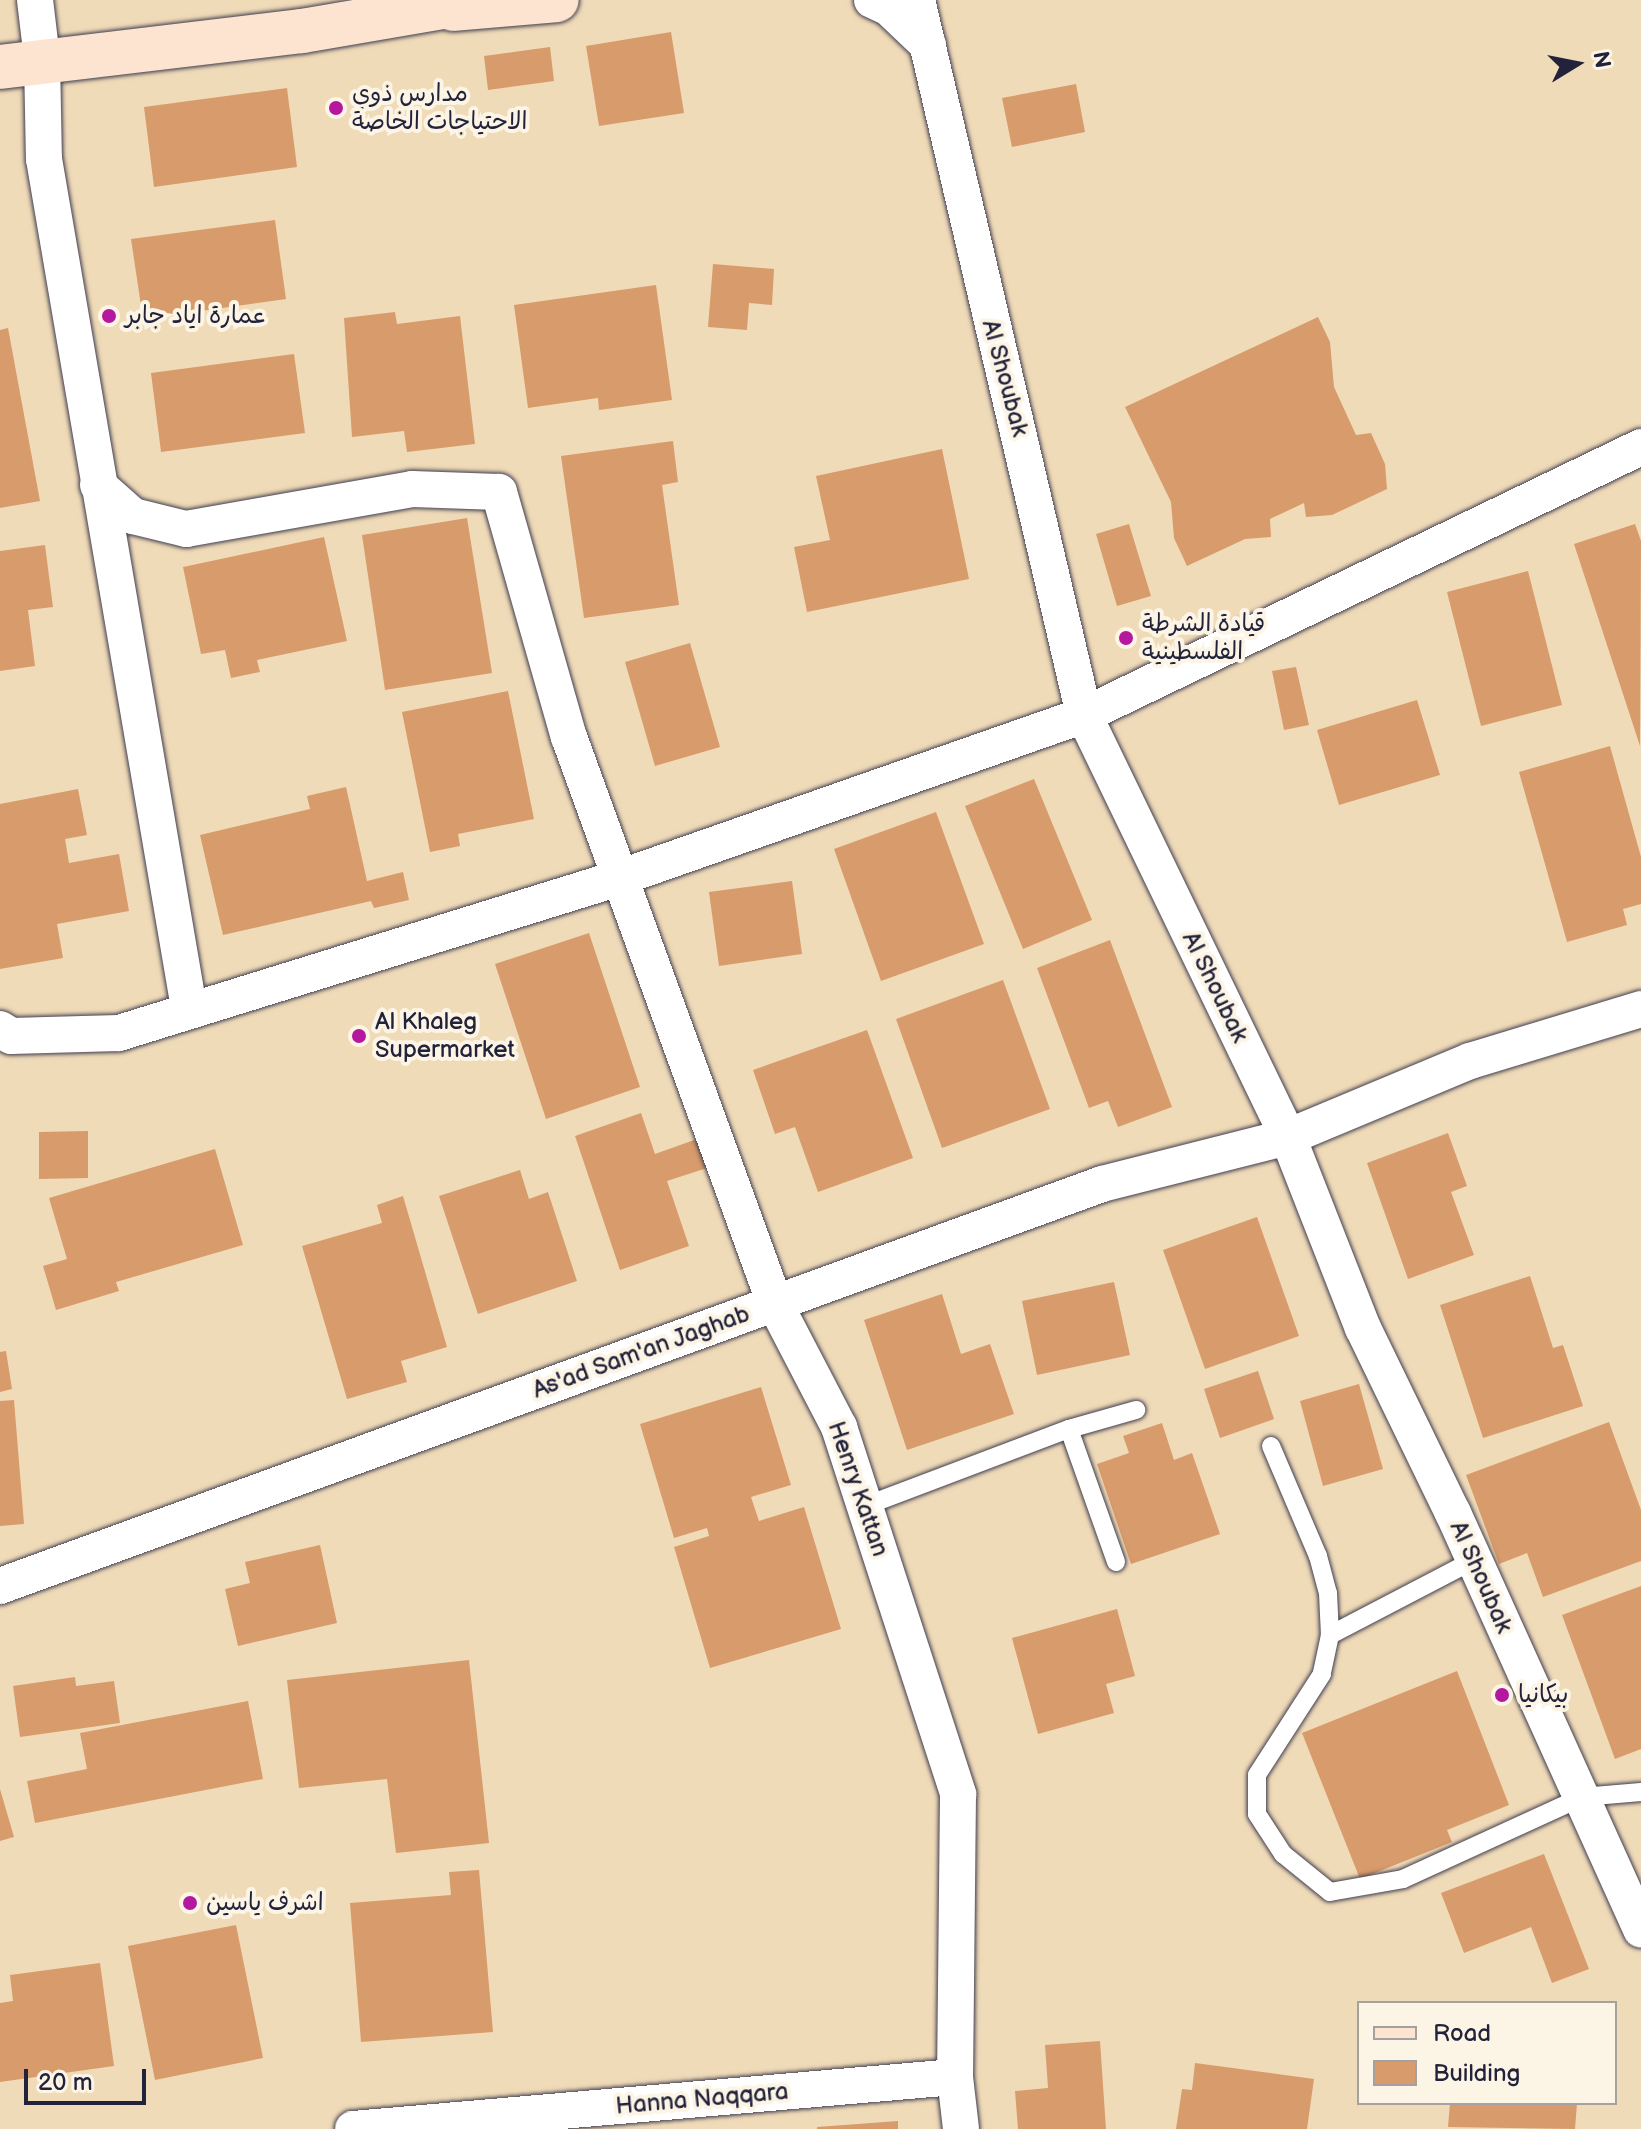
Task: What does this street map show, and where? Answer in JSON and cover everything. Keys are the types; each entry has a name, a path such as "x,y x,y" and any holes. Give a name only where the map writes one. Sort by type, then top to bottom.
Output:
{"street":[{"path":"35,0 42,59 44,159 189,1008"},
{"path":"0,67 42,59 302,31 483,0"},
{"path":"431,10 557,0"},
{"path":"872,0 889,8 928,45"},
{"name":"Al Shoubak","path":"917,0 1084,715 1288,1137 1363,1328 1474,1560 1641,1930"},
{"path":"928,45 936,0"},
{"path":"0,1029 11,1036 119,1033 189,1008 361,961 619,878 1084,715 1641,447"},
{"name":"Henry Kattan","path":"98,485 133,516 186,529 412,489 499,492 569,737 775,1304 839,1427 958,1794 955,2077 961,2129"},
{"name":"As'ad Sam'an Jaghab","path":"0,1586 1102,1184 1288,1137 1470,1061 1641,1009"},
{"name":"Hanna Naqqara","path":"353,2129 955,2077"}],"lane":[{"path":"865,1506 1069,1429 1136,1410"},
{"path":"1069,1429 1116,1562"},
{"path":"1271,1446 1318,1556 1328,1593 1330,1635 1322,1674 1257,1775 1257,1814 1283,1854 1330,1892 1403,1879 1582,1797 1641,1792"},
{"path":"1330,1635 1474,1560"}],"building":[{"path":"671,32 684,113 599,126 586,46"},
{"path":"550,47 554,81 488,90 484,56"},
{"path":"1076,84 1085,132 1012,147 1002,98"},
{"path":"287,88 297,167 154,187 144,107"},
{"path":"275,220 286,299 143,319 131,239"},
{"path":"713,264 774,269 772,305 749,303 747,330 708,327"},
{"path":"656,285 672,400 599,410 598,398 528,408 514,305"},
{"path":"395,312 397,324 460,316 475,444 407,452 404,431 352,437 344,318"},
{"path":"1318,317 1330,342 1334,387 1356,435 1371,433 1385,464 1387,489 1332,515 1306,517 1304,503 1270,519 1271,537 1245,539 1187,566 1174,538 1171,502 1125,407"},
{"path":"8,328 40,501 0,508 0,330"},
{"path":"294,354 305,433 161,452 151,373"},
{"path":"673,441 678,482 662,485 679,605 584,618 561,456"},
{"path":"942,449 969,579 807,612 794,547 830,540 816,476"},
{"path":"467,518 492,673 385,690 362,535"},
{"path":"1129,524 1151,596 1117,606 1096,534"},
{"path":"1635,524 1641,541 1640,746 1574,544"},
{"path":"324,537 347,641 257,660 260,672 231,678 225,650 201,654 183,567"},
{"path":"45,545 53,607 28,610 35,666 0,671 0,551"},
{"path":"1528,571 1562,705 1481,726 1447,592"},
{"path":"690,643 720,747 655,766 625,662"},
{"path":"1296,667 1309,725 1284,730 1272,671"},
{"path":"508,691 534,819 458,834 460,846 430,852 402,712"},
{"path":"1417,700 1440,775 1339,805 1317,730"},
{"path":"1610,746 1641,857 1641,904 1623,909 1627,925 1567,942 1519,772"},
{"path":"1034,779 1092,920 1023,949 965,806"},
{"path":"346,787 367,881 403,872 409,900 374,908 371,901 223,935 200,835 310,809 307,796"},
{"path":"78,789 87,835 65,839 69,863 119,854 129,911 57,924 63,958 0,969 0,804"},
{"path":"936,812 984,944 881,981 834,849"},
{"path":"792,881 802,954 719,966 709,892"},
{"path":"589,933 640,1087 546,1119 495,964"},
{"path":"1110,940 1172,1107 1118,1127 1108,1101 1089,1108 1037,968"},
{"path":"1003,980 1050,1109 942,1148 896,1019"},
{"path":"867,1030 913,1158 818,1192 795,1127 775,1134 753,1070"},
{"path":"641,1113 655,1154 697,1139 707,1168 667,1181 689,1246 620,1270 575,1136"},
{"path":"88,1131 88,1178 39,1179 39,1132"},
{"path":"1448,1133 1467,1186 1451,1192 1474,1255 1408,1279 1367,1163"},
{"path":"215,1149 243,1245 116,1282 119,1291 56,1310 43,1266 67,1259 49,1198"},
{"path":"520,1170 529,1199 548,1192 577,1281 478,1314 439,1196"},
{"path":"403,1196 447,1347 401,1361 407,1382 347,1399 302,1246 382,1223 377,1205"},
{"path":"1257,1217 1299,1336 1205,1369 1163,1250"},
{"path":"1530,1276 1553,1348 1563,1345 1583,1406 1483,1438 1440,1305"},
{"path":"1114,1282 1130,1355 1037,1375 1022,1301"},
{"path":"942,1294 961,1354 990,1344 1014,1414 907,1450 864,1320"},
{"path":"6,1351 12,1389 0,1392 0,1352"},
{"path":"1258,1371 1274,1419 1220,1438 1204,1389"},
{"path":"1359,1384 1383,1469 1323,1486 1300,1401"},
{"path":"761,1387 791,1485 751,1497 759,1521 804,1507 841,1629 710,1668 674,1547 709,1536 707,1528 674,1538 640,1424"},
{"path":"14,1400 24,1524 0,1526 0,1401"},
{"path":"1609,1422 1641,1510 1641,1561 1543,1597 1527,1553 1499,1564 1466,1475"},
{"path":"1162,1423 1174,1460 1192,1453 1220,1534 1131,1564 1097,1464 1129,1453 1123,1436"},
{"path":"320,1545 337,1623 238,1646 225,1589 250,1583 245,1562"},
{"path":"1641,1586 1641,1749 1615,1759 1562,1615"},
{"path":"1117,1609 1135,1676 1106,1684 1114,1713 1038,1734 1012,1638"},
{"path":"469,1660 489,1843 396,1853 387,1779 299,1788 287,1680"},
{"path":"1457,1671 1509,1805 1447,1830 1452,1842 1360,1879 1302,1733"},
{"path":"75,1677 76,1686 114,1681 120,1723 20,1737 13,1686"},
{"path":"248,1701 263,1779 35,1823 27,1781 87,1769 80,1733"},
{"path":"0,1789 14,1837 0,1841"},
{"path":"1544,1854 1589,1969 1552,1983 1531,1927 1464,1953 1441,1893"},
{"path":"479,1870 493,2032 361,2042 350,1903 451,1895 449,1872"},
{"path":"236,1925 263,2058 155,2080 128,1946"},
{"path":"100,1963 114,2066 0,2082 0,2003 13,2001 10,1975"},
{"path":"1100,2041 1106,2129 1018,2129 1015,2091 1048,2088 1045,2045"},
{"path":"1195,2063 1314,2079 1307,2129 1176,2129 1182,2089 1192,2090"},
{"path":"1450,2105 1577,2105 1575,2129 1448,2127"},
{"path":"898,2121 898,2129 817,2129 817,2127"}],"place":[{"name":"مدارس ذوي الاحتياجات الخاصة","path":"336,108"},
{"name":"عمارة اياد جابر","path":"109,316"},
{"name":"قيادة الشرطة الفلسطينية","path":"1126,638"},
{"name":"Al Khaleg Supermarket","path":"359,1036"},
{"name":"بيكانيا","path":"1502,1695"},
{"name":"اشرف ياسين","path":"190,1903"}]}
